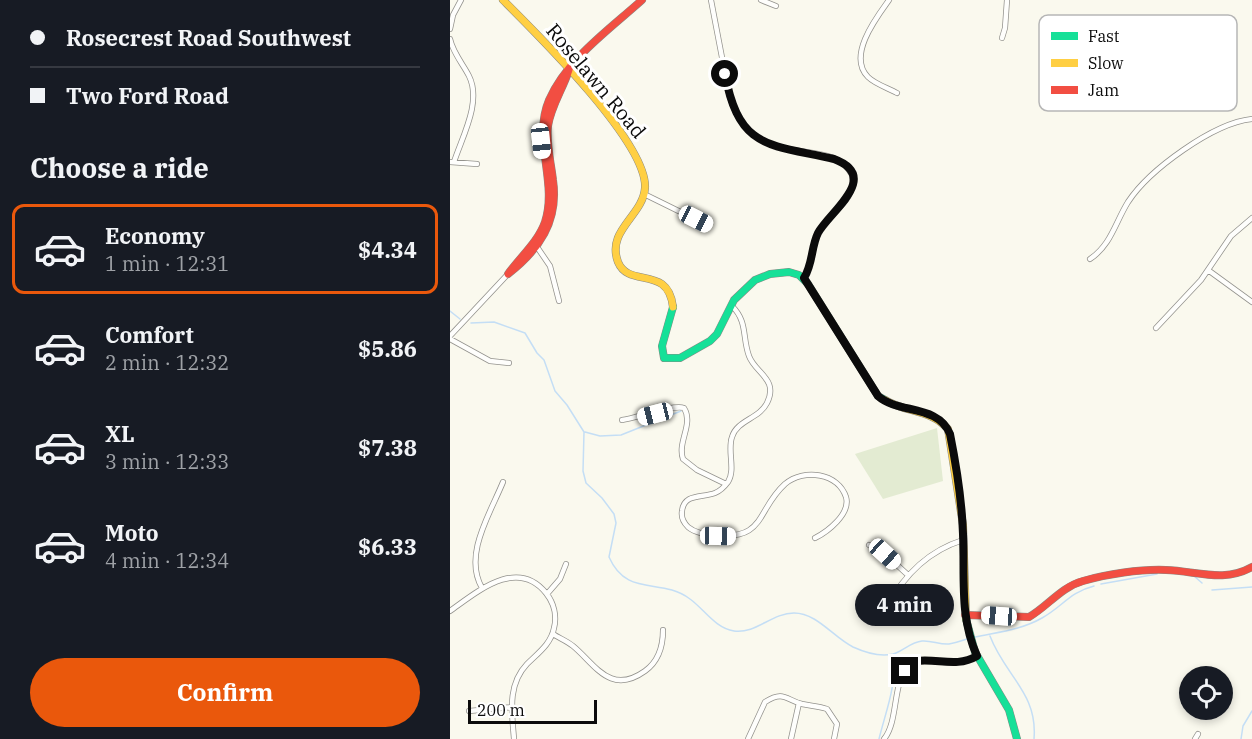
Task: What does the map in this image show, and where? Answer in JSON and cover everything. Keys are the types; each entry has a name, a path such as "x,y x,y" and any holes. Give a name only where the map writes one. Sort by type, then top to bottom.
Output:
{"street":[{"path":"450,29 453,15 461,0"},
{"name":"Roselawn Road","path":"503,0 568,70 627,142 643,172 646,184 644,194"},
{"path":"509,363 490,361 450,337 536,244 545,222 549,203 541,141 543,119 560,79 642,0"},
{"path":"711,0 729,94 738,117 746,129 765,143 840,161 848,167 852,175 850,194 820,230 809,269 804,278"},
{"path":"761,0 776,6"},
{"path":"889,0 864,41 861,59 863,70 869,78 897,93"},
{"path":"1002,38 1007,0"},
{"path":"450,39 470,79 473,93 471,107 452,162 477,164"},
{"path":"1090,259 1110,240 1134,194 1176,156 1193,143 1228,124 1252,118"},
{"path":"707,225 644,194 621,229 616,246 616,259 620,266 627,273 660,280 669,290 674,314 660,348 664,358 671,360 679,358 711,342 717,336 742,290 761,277 786,271 796,272 804,278 878,396 896,407 930,414 946,426 951,442 963,540 962,587 965,615 977,656 1009,710 1017,739"},
{"path":"1156,328 1195,288 1230,236 1252,218"},
{"path":"536,244 550,266 559,301"},
{"path":"1208,270 1252,302"},
{"path":"732,306 742,320 751,360 764,374 770,390 765,406 734,432 730,444 731,475 726,484 717,492 694,496 686,501 682,508 682,516 690,528 710,535 741,535 756,524 783,487 792,480 822,475 839,485 846,498 845,510 831,526 815,538"},
{"path":"622,420 678,406 684,408 688,421 681,450 683,459 697,470 726,484"},
{"path":"482,588 474,568 475,554 503,482"},
{"path":"887,607 908,575 940,549 963,540"},
{"path":"869,545 885,554 908,575"},
{"path":"547,594 560,579 566,564"},
{"path":"965,615 1029,617 1064,589 1082,581 1115,574 1165,570 1224,577 1240,574 1252,567"},
{"path":"450,611 482,588 501,578 517,577 534,583 547,594 555,614 553,634 545,647 519,676 512,707 514,739"},
{"path":"553,634 574,647 601,674 620,679 634,677 650,667 659,653 663,630"},
{"path":"884,739 892,722 903,675 912,663 920,661 959,663 977,656"},
{"path":"748,739 765,702 779,696 788,697 799,704 827,709 837,724 834,739"},
{"path":"791,739 799,704"},
{"path":"470,711 512,707"},
{"path":"1195,739 1198,734"}],"green space":[{"path":"937,428 943,481 883,499 855,454"}],"waterway":[{"path":"450,311 460,319"},
{"path":"471,323 494,322 525,333 544,360 555,391 584,432 583,471 586,483 602,498 614,514 616,523 609,557 616,570 625,578 635,583 679,593 695,603 715,622 734,631 757,627 778,616 794,613 818,621 853,647 878,654 893,654 922,641 949,644 967,639"},
{"path":"585,432 600,436 621,435 681,411"},
{"path":"1101,584 1157,574"},
{"path":"1194,576 1202,583"},
{"path":"975,637 1034,622 1049,614 1072,596 1094,586"},
{"path":"1212,590 1252,587"},
{"path":"990,636 996,650 1026,697 1034,723 1034,739"},
{"path":"879,739 892,688 893,655"},
{"path":"1241,739 1243,726 1252,711"}],"traffic: fast":[{"path":"673,307 662,346 664,358 680,358 710,341 717,334 734,300 755,280 770,274 789,272 799,275 808,284 878,396 885,400"},
{"path":"966,619 975,652 1009,710 1017,739"}],"traffic: slow":[{"path":"503,0 588,90 629,144 641,168 645,188 643,198 617,241 618,262 623,270 664,286 670,294 673,307"},
{"path":"885,400 926,414 948,429 963,525 966,619"}],"traffic: jam":[{"path":"569,70 548,126 554,195 550,221 537,245 508,274 533,243 545,222 549,192 543,130 544,115 549,100 557,85 578,58 642,0"},
{"path":"965,615 1029,617 1075,584 1113,574 1156,570 1221,575 1242,572 1252,567"}],"route":[{"path":"725,74 733,108 742,124 757,139 765,143 834,159 848,167 852,175 852,189 846,201 824,223 816,237 809,269 804,278 878,396 896,407 922,412 936,418 946,426 950,434 963,525 963,604 977,656 966,662 951,664 916,661 905,671"}]}
